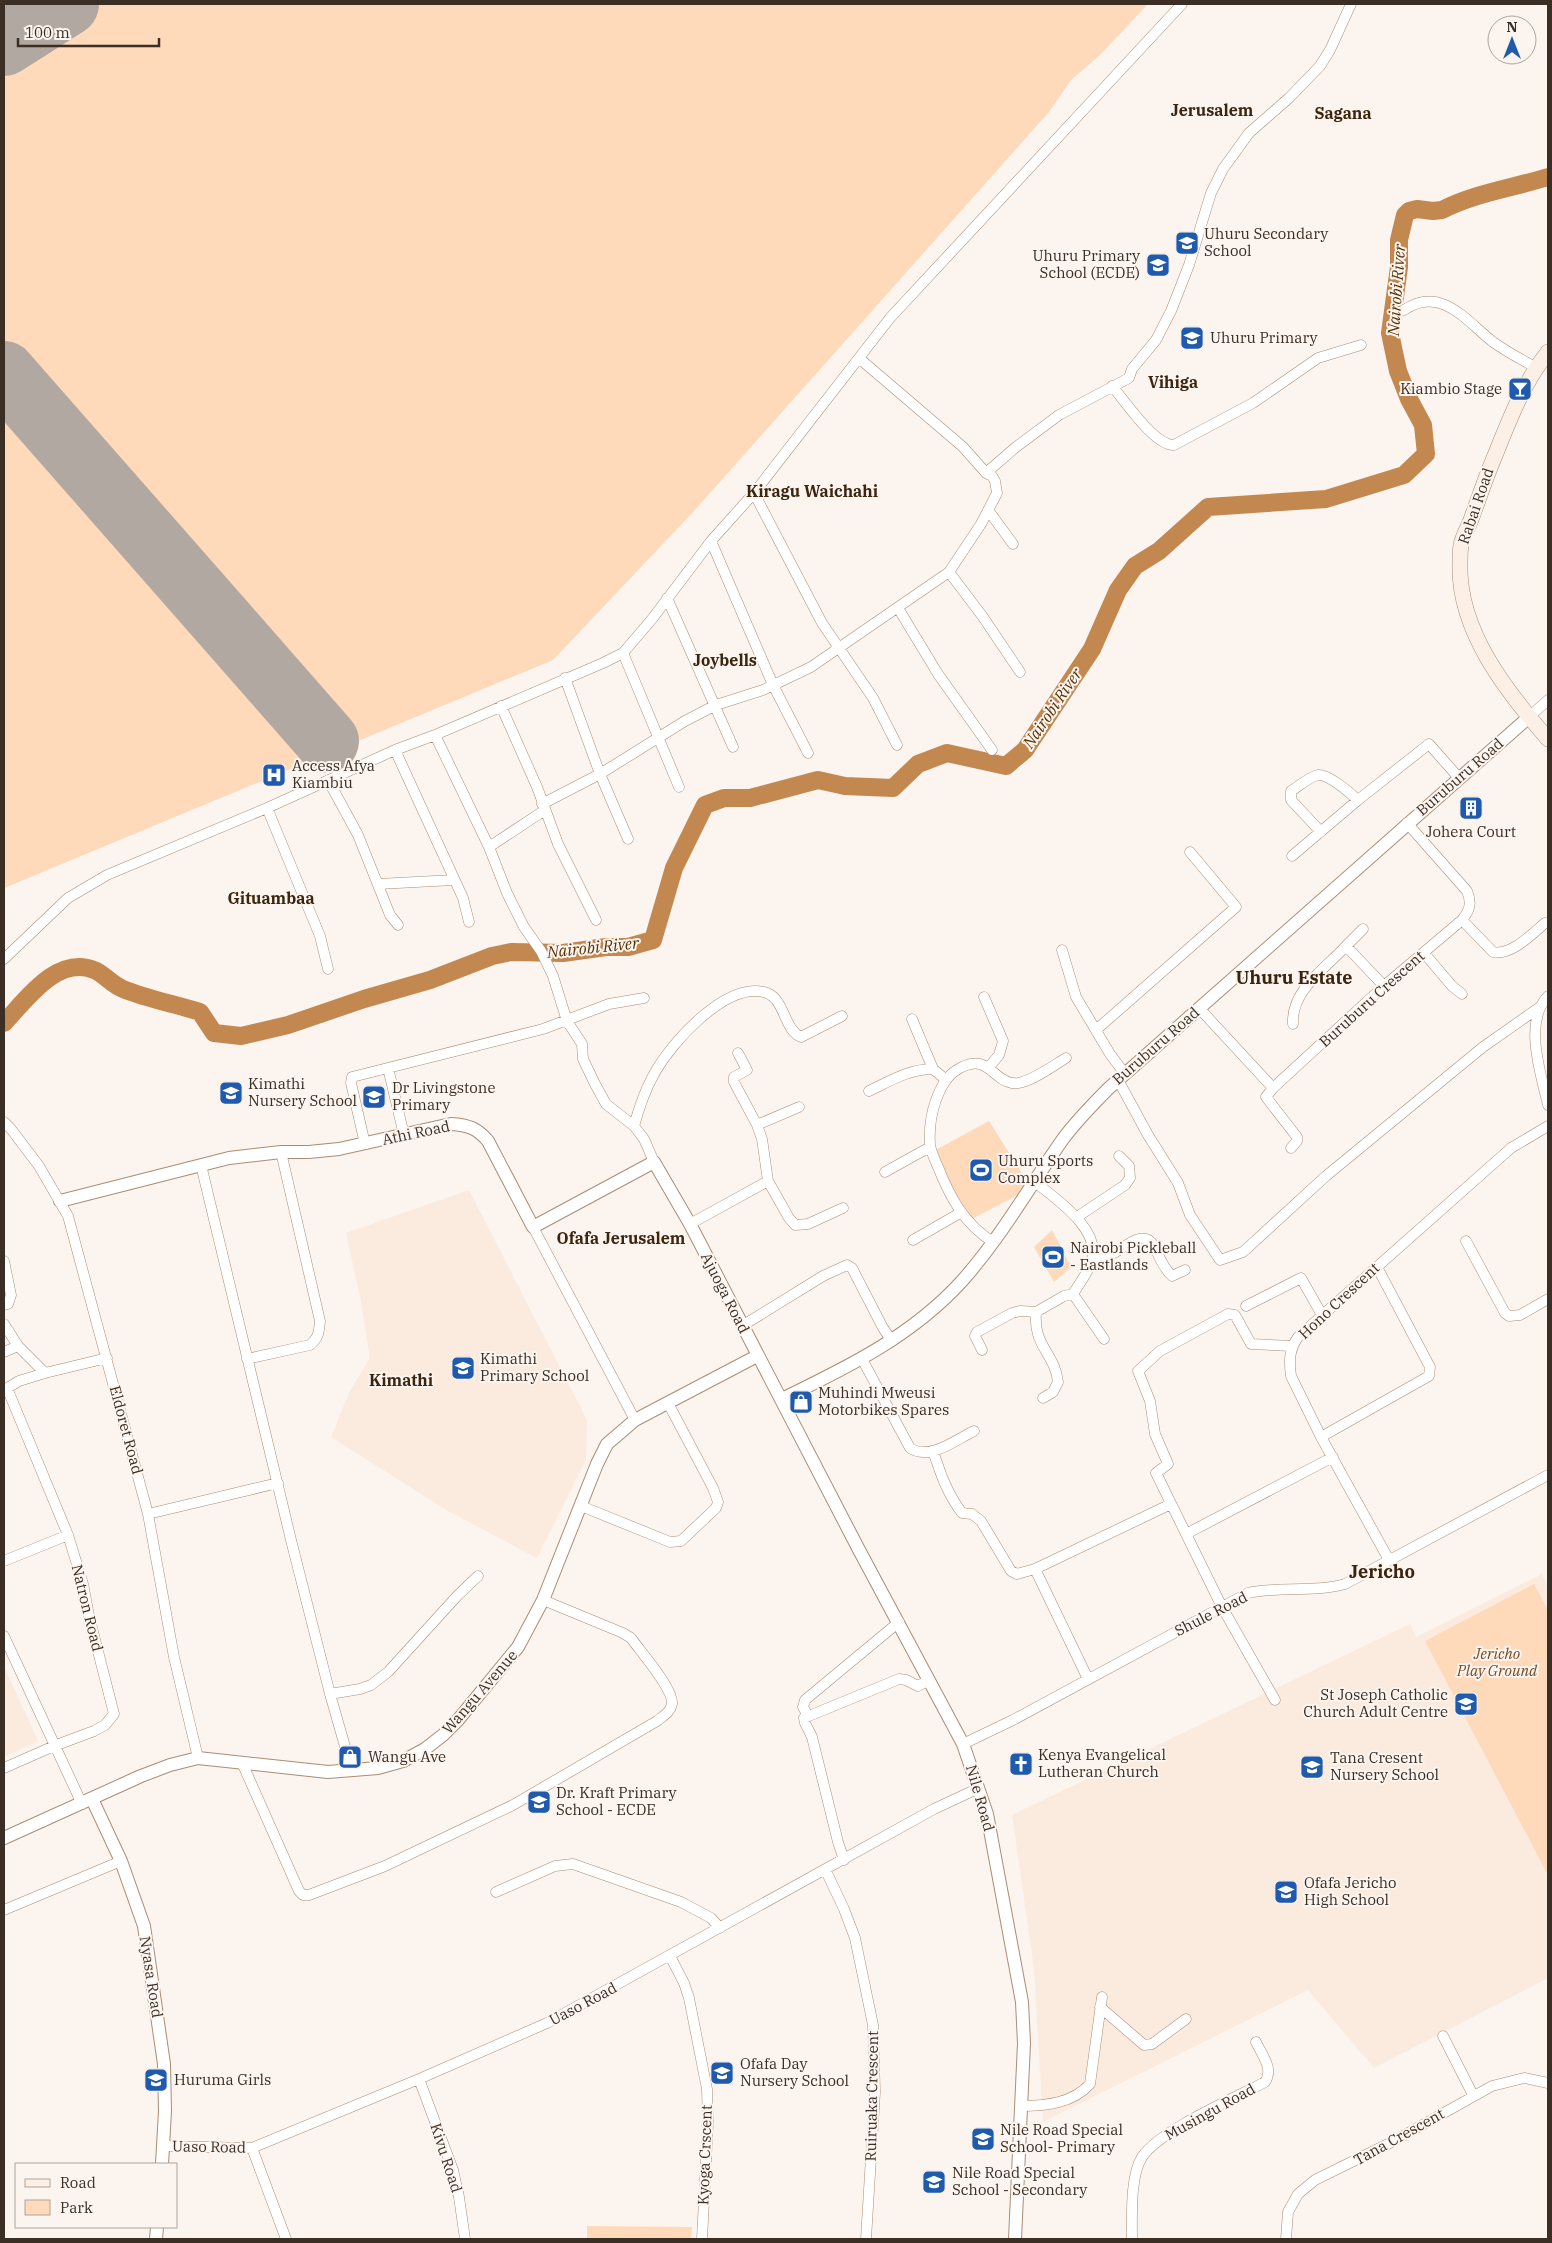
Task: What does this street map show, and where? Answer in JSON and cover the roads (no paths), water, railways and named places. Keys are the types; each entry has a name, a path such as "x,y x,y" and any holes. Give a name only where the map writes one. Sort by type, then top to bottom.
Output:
{"main road":[{"name":"Rabai Road","path":"1548,352 1536,368 1513,413 1491,464 1461,545 1460,567 1460,586 1466,608 1484,654 1529,717 1548,739"}],"street":[{"path":"4,959 68,898 107,876 623,653 711,542 754,493 890,318 1182,4"},
{"path":"986,472 1059,415 1102,394 1112,386 1129,378 1132,369 1156,340 1171,311 1189,265 1211,193 1223,169 1249,133 1289,98 1320,66 1330,50 1351,4"},
{"path":"1404,310 1421,302 1454,307 1495,343 1536,368"},
{"path":"1112,386 1152,432 1163,442 1174,445 1253,403 1318,358 1361,345"},
{"path":"489,847 544,807 685,722 716,706 764,690 811,666 949,572 961,557 997,493 997,487 992,476 963,448 860,359"},
{"path":"754,493 822,623 873,698 898,745"},
{"path":"988,510 1013,544"},
{"path":"711,542 773,685 808,753"},
{"path":"949,572 983,616 1020,672"},
{"path":"667,598 733,748"},
{"path":"898,608 938,674 992,750"},
{"path":"623,653 679,787"},
{"path":"565,678 600,774 628,839"},
{"name":"Buruburu Road","path":"782,1399 862,1359 892,1341 942,1300 962,1280 993,1242 1063,1138 1084,1113 1121,1077 1548,700"},
{"path":"501,706 558,844 596,920"},
{"name":"Ajuoga Road","path":"435,735 489,847 507,893 524,927 541,951 553,976 567,1021 582,1044 583,1059 606,1104 634,1126 644,1139 654,1162 690,1224 757,1356 782,1399"},
{"path":"1292,856 1358,800 1429,744 1459,778"},
{"path":"395,750 463,898 469,922"},
{"path":"1321,832 1291,800 1291,791 1317,775 1322,775 1337,783 1358,800"},
{"path":"328,780 358,835 390,915 398,926"},
{"path":"267,808 320,936 328,969"},
{"path":"1407,823 1467,891 1470,898 1469,910 1462,920 1493,952 1503,953 1524,940 1545,923"},
{"path":"1096,1030 1236,907 1190,852"},
{"path":"378,884 454,880"},
{"name":"Buruburu Crescent","path":"1273,1088 1384,986 1462,920"},
{"path":"1293,1024 1292,1013 1296,999 1363,929"},
{"path":"1346,946 1384,986"},
{"path":"1062,950 1076,997 1121,1077 1148,1135 1178,1183 1190,1215 1220,1260 1243,1252 1326,1176 1483,1047 1540,1007 1548,996"},
{"path":"1424,952 1452,986 1462,994"},
{"path":"634,1126 645,1090 673,1047 694,1023 738,993 752,991 769,994 775,998 795,1033 801,1037 842,1016"},
{"path":"984,997 1003,1041 999,1055 989,1067"},
{"path":"365,1144 352,1077 567,1021 609,1004 644,998"},
{"path":"1540,1007 1535,1050 1548,1105"},
{"path":"1200,1008 1273,1088 1266,1097 1297,1137 1297,1141 1292,1148"},
{"path":"912,1019 933,1069 945,1079"},
{"path":"738,1053 746,1070 734,1077 734,1082 757,1125 762,1139 768,1181 788,1218 796,1225 808,1224 843,1208"},
{"path":"993,1242 979,1234 960,1213 947,1189 930,1147 930,1123 934,1105 945,1079 967,1065 982,1064 989,1067 1006,1082 1020,1083 1066,1058"},
{"path":"388,1068 404,1135"},
{"path":"869,1091 909,1072 933,1069"},
{"path":"757,1125 799,1108"},
{"name":"Eldoret Road","path":"4,1122 39,1166 68,1216 148,1514 174,1657 198,1758"},
{"name":"Athi Road","path":"60,1201 229,1158 281,1152 309,1152 365,1144 451,1124 465,1125 479,1130 488,1141 582,1317 634,1420"},
{"name":"Hono Crescent","path":"1389,1560 1321,1437 1292,1376 1289,1366 1292,1346 1298,1337 1322,1315 1510,1148 1548,1126"},
{"path":"885,1172 930,1147"},
{"path":"247,1359 310,1345 316,1340 319,1333 320,1321 281,1152"},
{"path":"1077,1217 1112,1195 1125,1185 1130,1178 1129,1166 1119,1156"},
{"path":"533,1227 654,1162"},
{"path":"201,1165 330,1694 352,1771"},
{"path":"690,1224 768,1181"},
{"path":"982,1350 975,1336 977,1332 1012,1313 1020,1311 1036,1312 1064,1296 1074,1294 1092,1262 1092,1243 1077,1217 1035,1182"},
{"path":"913,1240 960,1213"},
{"path":"1092,1262 1115,1252 1136,1239 1145,1238 1151,1241 1166,1271 1172,1276 1185,1270"},
{"path":"1466,1241 1505,1313 1509,1316 1520,1315 1548,1300"},
{"path":"4,1261 11,1295 8,1304 4,1305"},
{"path":"742,1326 823,1276 846,1265 852,1268 892,1341"},
{"path":"1321,1437 1429,1376 1430,1367 1376,1267"},
{"path":"1246,1306 1301,1278 1322,1315"},
{"path":"1074,1294 1104,1339"},
{"path":"1036,1312 1035,1326 1038,1339 1050,1358 1058,1382 1053,1392 1043,1398"},
{"path":"1274,1700 1222,1607 1156,1473 1168,1464 1154,1431 1150,1401 1138,1373 1139,1368 1160,1350 1228,1314 1235,1315 1251,1344 1292,1346"},
{"path":"4,1324 18,1346 45,1373"},
{"path":"4,1352 18,1346"},
{"name":"Wangu Avenue","path":"4,1838 141,1776 170,1765 198,1758 243,1765 314,1772 378,1768 403,1761 443,1735 498,1674 518,1648 543,1600 597,1464 607,1444 634,1420 757,1356"},
{"path":"6,1389 19,1381 45,1373 107,1358"},
{"path":"862,1359 910,1448 922,1452 933,1451 974,1431"},
{"name":"Natron Road","path":"4,1768 94,1731 105,1725 114,1714 89,1616 83,1584 68,1535 6,1389"},
{"name":"Nile Road","path":"782,1399 858,1548 963,1744 987,1814 1022,2002 1024,2043 1015,2239"},
{"path":"581,1506 670,1542 681,1541 716,1508 718,1502 714,1488 668,1403"},
{"path":"933,1451 946,1490 954,1502 962,1513 972,1514 981,1521 1011,1571 1020,1575 1171,1504"},
{"path":"1186,1534 1332,1457"},
{"name":"Shule Road","path":"963,1744 1013,1720 1248,1593 1328,1589 1364,1575 1548,1475"},
{"path":"148,1514 278,1483"},
{"path":"4,1561 68,1535"},
{"path":"1035,1568 1088,1679"},
{"path":"330,1694 360,1690 371,1685 388,1672 462,1590 478,1576"},
{"path":"243,1765 299,1891 309,1895 385,1866 513,1805 648,1726 670,1711 672,1703 666,1687 631,1638 543,1600"},
{"path":"808,1716 803,1707 804,1700 899,1622"},
{"path":"4,1636 54,1746 87,1801"},
{"path":"844,1860 812,1737 803,1720 808,1716 899,1679 918,1686 929,1680"},
{"name":"Uaso Road","path":"163,2146 252,2148 547,2024 826,1871 934,1809 979,1788"},
{"name":"Nyasa Road","path":"87,1801 121,1861 144,1926 156,2005 165,2089 162,2163"},
{"path":"4,1910 121,1861"},
{"path":"496,1892 555,1866 573,1864 681,1902 712,1918 720,1928"},
{"name":"Ruiruaka Crescent","path":"826,1871 855,1938 872,2025 875,2092 866,2239"},
{"name":"Kyoga Crscent","path":"670,1956 684,1983 689,1998 707,2089 708,2123 702,2239"},
{"path":"1021,2106 1058,2102 1084,2092 1090,2084 1101,2002 1144,2044 1152,2044 1186,2019"},
{"path":"1443,2036 1473,2095"},
{"name":"Musingu Road","path":"1132,2239 1135,2176 1142,2157 1161,2138 1265,2082 1269,2076 1269,2070 1256,2042"},
{"name":"Tana Crescent","path":"1286,2239 1288,2212 1298,2194 1308,2185 1399,2138 1473,2095 1515,2078 1533,2078 1548,2083"},
{"name":"Kivu Road","path":"419,2079 453,2170 460,2197 465,2239"},
{"path":"252,2148 286,2239"}],"waterway":[{"name":"Nairobi River","path":"4,1023 43,982 67,969 80,967 97,971 119,987 132,993 200,1012 214,1033 241,1036 288,1025 364,999 430,980 492,956 511,952 563,953 606,947 628,947 653,940 674,868 705,805 724,798 750,798 818,780 845,786 893,788 918,764 947,753 1006,766 1025,750 1092,649 1118,590 1135,566 1159,551 1208,507 1326,499 1404,475 1426,454 1423,425 1409,399 1398,371 1390,333 1399,267 1399,240 1405,215 1409,211 1417,209 1442,210 1468,199 1548,177"}],"place":[{"name":"Uhuru Secondary School","path":"1187,243"},
{"name":"Uhuru Primary School (ECDE)","path":"1158,265"},
{"name":"Uhuru Primary","path":"1192,338"},
{"name":"Kiambio Stage","path":"1520,389"},
{"name":"Access Afya Kiambiu","path":"274,775"},
{"name":"Johera Court","path":"1471,808"},
{"name":"Kimathi Nursery School","path":"231,1093"},
{"name":"Dr Livingstone Primary","path":"374,1097"},
{"name":"Uhuru Sports Complex","path":"981,1170"},
{"name":"Nairobi Pickleball - Eastlands","path":"1053,1257"},
{"name":"Kimathi Primary School","path":"463,1368"},
{"name":"Muhindi Mweusi Motorbikes Spares","path":"801,1402"},
{"name":"St Joseph Catholic Church Adult Centre","path":"1466,1704"},
{"name":"Wangu Ave","path":"350,1757"},
{"name":"Kenya Evangelical Lutheran Church","path":"1021,1764"},
{"name":"Tana Cresent Nursery School","path":"1312,1767"},
{"name":"Dr. Kraft Primary School - ECDE","path":"539,1802"},
{"name":"Ofafa Jericho High School","path":"1286,1892"},
{"name":"Ofafa Day Nursery School","path":"722,2073"},
{"name":"Huruma Girls","path":"156,2080"},
{"name":"Nile Road Special School- Primary","path":"983,2139"},
{"name":"Nile Road Special School - Secondary","path":"934,2182"}],"district":[{"name":"Jerusalem","path":"1212,110"},
{"name":"Sagana","path":"1343,113"},
{"name":"Vihiga","path":"1173,382"},
{"name":"Kiragu Waichahi","path":"812,491"},
{"name":"Joybells","path":"725,660"},
{"name":"Gituambaa","path":"271,898"},
{"name":"Uhuru Estate","path":"1294,978"},
{"name":"Ofafa Jerusalem","path":"621,1238"},
{"name":"Kimathi","path":"401,1380"},
{"name":"Jericho","path":"1382,1572"}],"park label":[{"name":"Jericho Play Ground","path":"1497,1662"}]}
